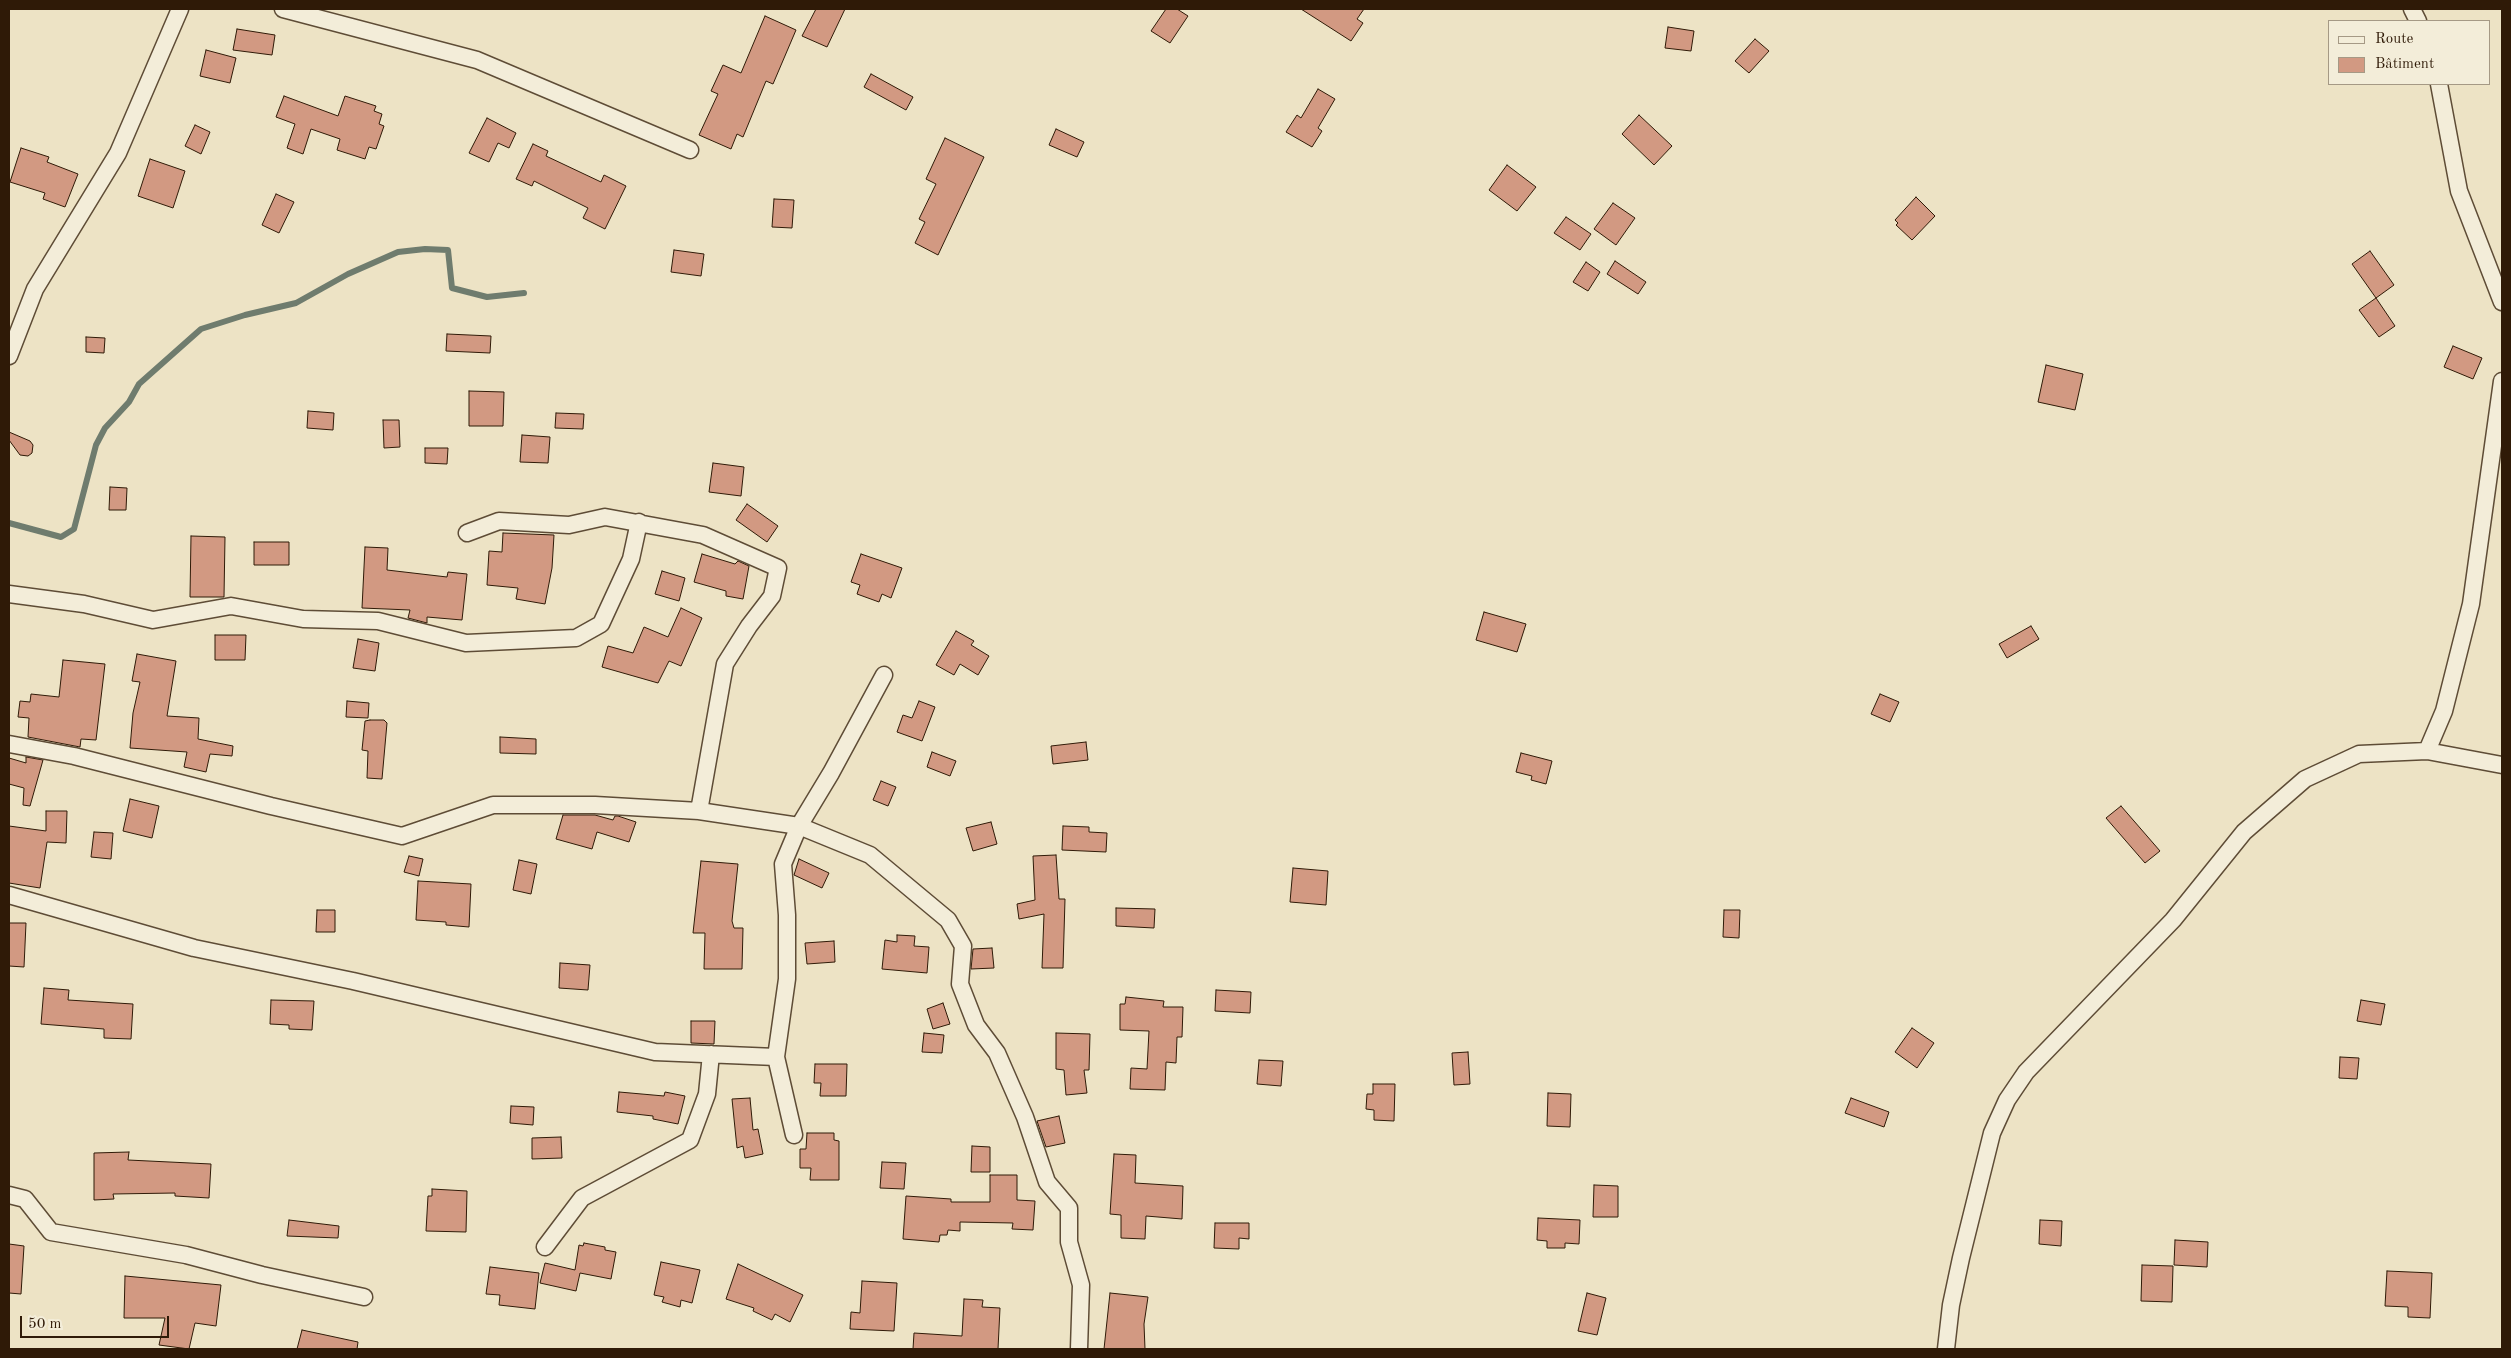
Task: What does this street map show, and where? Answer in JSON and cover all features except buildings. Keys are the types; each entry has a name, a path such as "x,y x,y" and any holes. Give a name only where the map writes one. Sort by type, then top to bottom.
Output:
{"street":[{"path":"9,356 35,289 118,153 180,9"},
{"path":"283,9 477,60 690,150"},
{"path":"2438,85 2459,191 2502,302"},
{"path":"2427,751 2444,711 2471,604 2502,381"},
{"path":"467,533 499,521 569,525 605,517 703,535 778,568 772,596 749,626 725,664 699,812"},
{"path":"9,594 84,604 153,620 231,606 303,619 378,621 466,643 576,638 601,624 631,559 639,522"},
{"path":"794,1135 776,1057 787,980 786,915 782,864 799,826 831,773 884,675"},
{"path":"9,744 74,756 271,806 402,836 493,805 595,805 699,812 799,826 870,855 948,920 963,946 960,984 976,1025 997,1053 1025,1117 1047,1182 1069,1208 1069,1242 1081,1285 1079,1349"},
{"path":"1946,1349 1951,1305 1961,1258 1992,1132 2007,1100 2026,1072 2173,920 2244,832 2305,779 2359,754 2427,751 2502,765"},
{"path":"9,895 194,948 353,981 655,1052 776,1057"},
{"path":"545,1247 582,1198 690,1140 706,1094 711,1054"},
{"path":"9,1195 25,1199 51,1232 186,1255 262,1275 364,1296"}],"waterway":[{"path":"9,523 61,537 74,529 96,445 105,428 129,402 139,384 201,329 245,315 296,303 348,274 398,252 425,249 448,250 452,288 487,297 524,293"}]}
